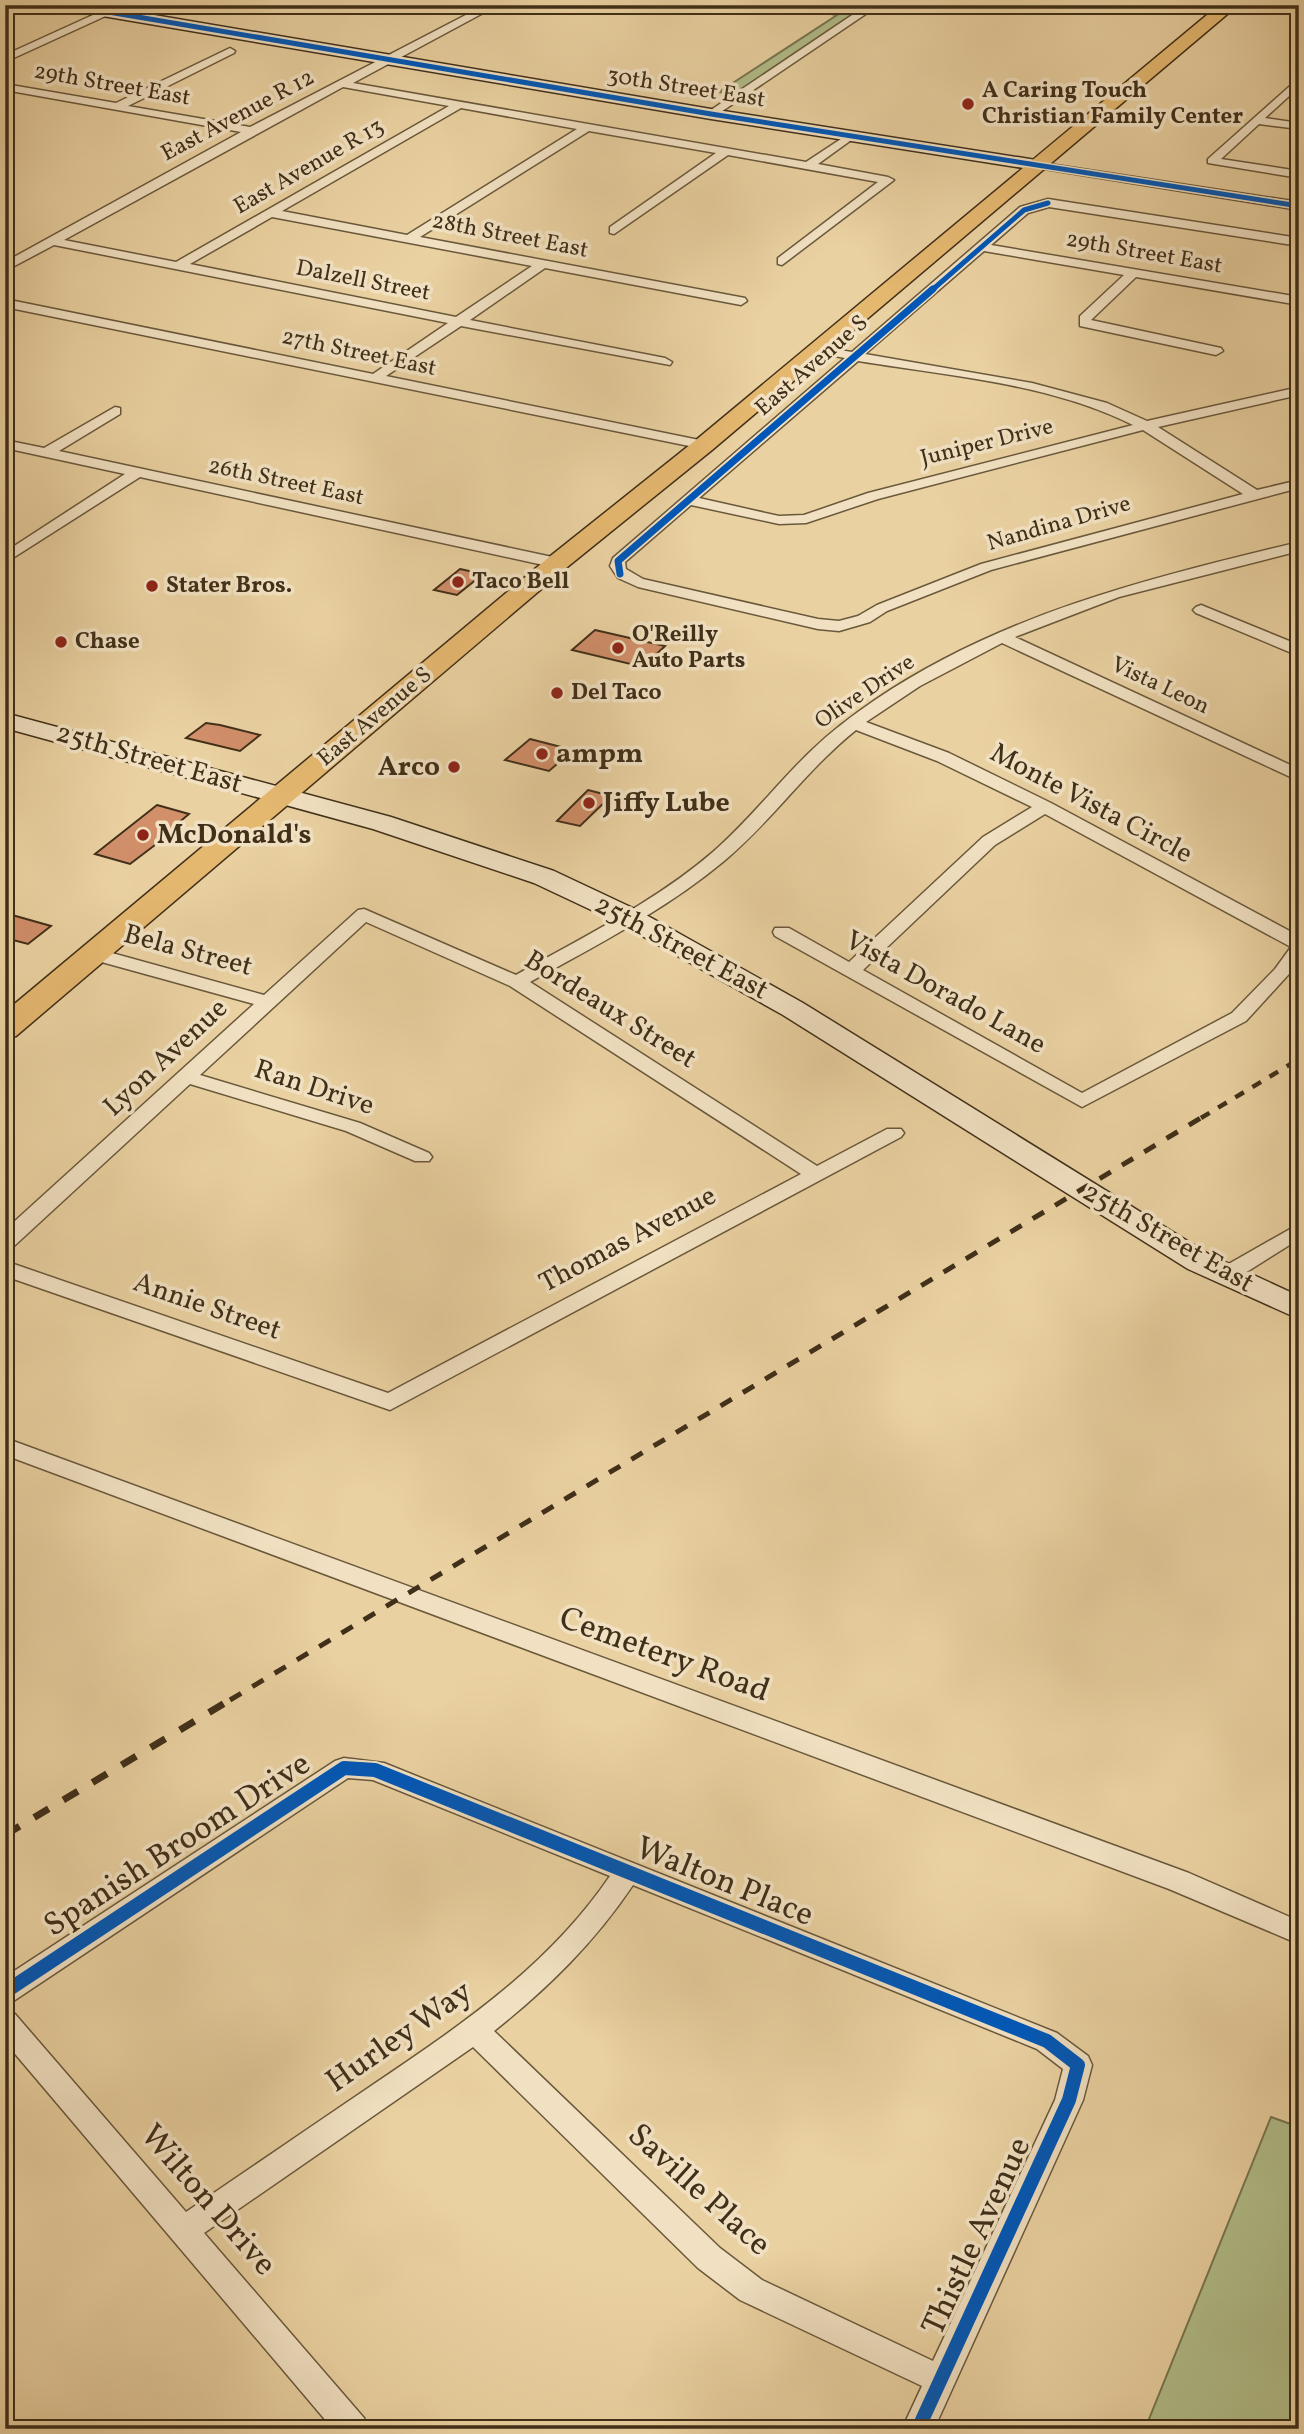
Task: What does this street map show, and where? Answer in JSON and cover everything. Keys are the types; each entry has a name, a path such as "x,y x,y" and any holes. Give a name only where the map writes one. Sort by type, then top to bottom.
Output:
{"main road":[{"name":"East Avenue S","path":"5,1029 557,563 704,445 1230,5"}],"street":[{"name":"30th Street East","path":"67,5 711,114 1299,206"},
{"name":"East Avenue R 12","path":"5,267 252,131 493,5"},
{"path":"711,114 874,5"},
{"path":"5,59 107,12"},
{"path":"117,107 230,51"},
{"path":"1298,81 1212,162 1299,175"},
{"path":"342,84 589,125 724,153 888,180 782,261"},
{"name":"29th Street East","path":"5,88 252,131"},
{"name":"East Avenue R 13","path":"178,266 461,104"},
{"path":"1256,120 1299,126"},
{"path":"409,239 589,125"},
{"path":"808,166 849,136"},
{"path":"614,230 724,153"},
{"name":"East Avenue S","path":"620,574 618,561 1024,210 1048,202 1299,242"},
{"name":"28th Street East","path":"271,213 741,301"},
{"name":"Dalzell Street","path":"52,241 665,362"},
{"name":"29th Street East","path":"982,247 1299,301"},
{"path":"375,378 543,264"},
{"path":"1133,273 1085,319 1085,323 1216,351"},
{"name":"27th Street East","path":"5,303 704,445"},
{"path":"818,349 1000,382 1104,407 1144,426 1254,495"},
{"name":"Juniper Drive","path":"687,500 779,520 806,519 873,496 1144,426 1299,391"},
{"path":"46,453 116,411"},
{"name":"26th Street East","path":"5,444 557,563"},
{"path":"5,559 138,473"},
{"name":"Nandina Drive","path":"620,574 638,582 818,624 839,626 864,619 882,608 986,568 1057,546 1299,484"},
{"path":"5,537 30,542"},
{"name":"Olive Drive","path":"517,982 687,882 721,854 819,752 854,723 947,664 1002,637 1116,594 1299,546"},
{"path":"1201,610 1299,651"},
{"name":"Vista Leon","path":"1002,637 1299,776"},
{"name":"25th Street East","path":"5,720 461,848 544,877 629,917 793,1009 1199,1262 1299,1309"},
{"name":"Monte Vista Circle","path":"854,723 943,757 1045,807 1299,944"},
{"path":"850,972 989,841 1045,807"},
{"name":"Bordeaux Street","path":"363,914 517,982 815,1174"},
{"name":"Lyon Avenue","path":"5,1242 363,914"},
{"name":"Vista Dorado Lane","path":"782,932 1082,1101 1239,1017 1282,973 1299,950"},
{"name":"Bela Street","path":"93,954 267,1002"},
{"name":"Ran Drive","path":"187,1077 353,1127 422,1157"},
{"name":"Thomas Avenue","path":"390,1402 894,1133"},
{"path":"1226,1275 1299,1230"},
{"name":"Annie Street","path":"5,1268 390,1402"},
{"name":"Cemetery Road","path":"5,1446 1179,1881 1299,1933"},
{"name":"Walton Place","path":"344,1768 375,1770 1047,2041 1078,2065"},
{"name":"Spanish Broom Drive","path":"5,1992 344,1768"},
{"name":"Hurley Way","path":"184,2230 475,2031 526,1991 565,1955 608,1903 626,1872"},
{"name":"Wilton Drive","path":"5,2022 353,2429"},
{"name":"Saville Place","path":"475,2031 709,2258 751,2290 941,2380"},
{"name":"Thistle Avenue","path":"918,2429 1069,2100 1078,2065"}],"green space":[{"path":"777,5 867,5 734,95 719,92 837,15"},
{"path":"1271,2117 1299,2127 1299,2429 1145,2429"}],"building":[{"name":"Taco Bell","path":"460,569 483,574 457,595 434,590"},
{"name":"O'Reilly Auto Parts","path":"595,630 665,646 643,667 572,650"},
{"path":"206,723 260,735 240,751 186,738"},
{"name":"ampm","path":"530,739 573,750 549,771 505,760"},
{"name":"Jiffy Lube","path":"588,790 611,796 580,826 557,821"},
{"name":"McDonald's","path":"157,805 189,814 176,825 180,826 130,864 95,854"},
{"path":"5,913 51,926 28,944 5,938"}],"railway":[{"path":"1201,1118 1299,1059"},
{"path":"230,1700 1204,1116"},
{"path":"5,1835 233,1698"}],"cycle path":[{"path":"67,5 711,114 1299,206"},
{"path":"620,574 618,561 1024,210 1048,203"},
{"path":"5,1992 344,1768 375,1770 1047,2041 1078,2065 1069,2100 918,2429"}],"place":[{"name":"A Caring Touch Christian Family Center","path":"968,104"},
{"name":"Taco Bell","path":"458,582"},
{"name":"Stater Bros.","path":"152,586"},
{"name":"Chase","path":"61,642"},
{"name":"O'Reilly Auto Parts","path":"618,648"},
{"name":"Del Taco","path":"557,693"},
{"name":"ampm","path":"542,754"},
{"name":"Arco","path":"454,767"},
{"name":"Jiffy Lube","path":"589,803"},
{"name":"McDonald's","path":"143,835"}]}
